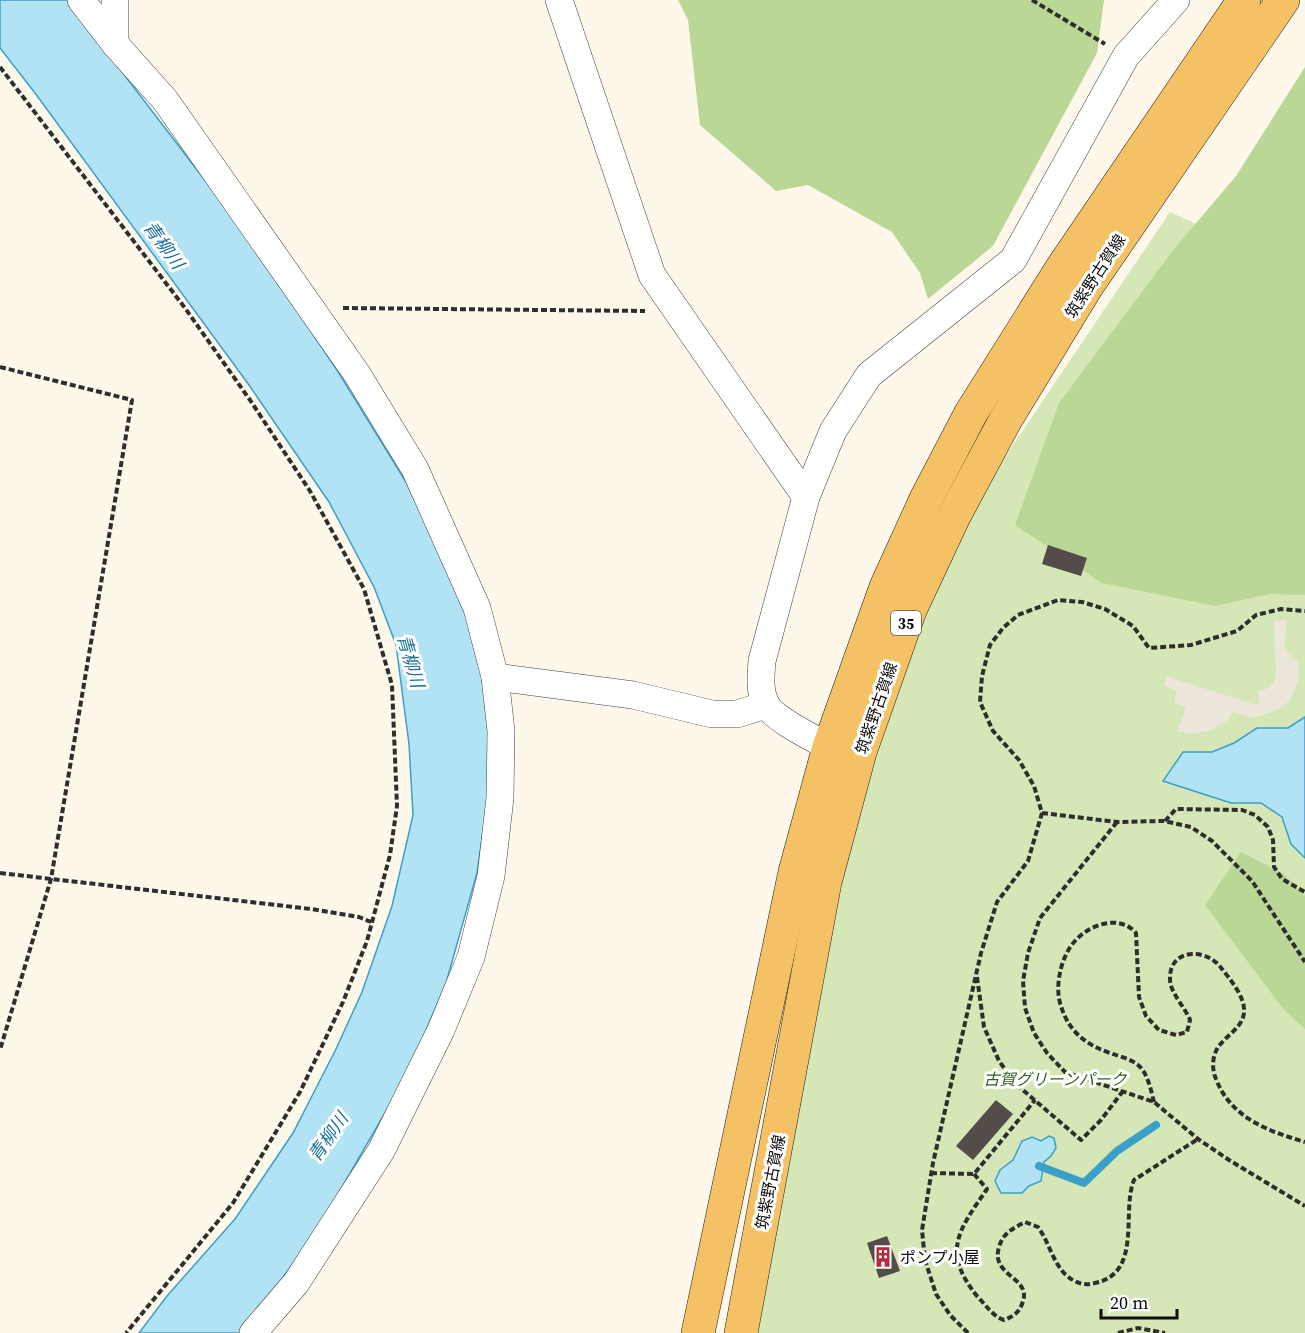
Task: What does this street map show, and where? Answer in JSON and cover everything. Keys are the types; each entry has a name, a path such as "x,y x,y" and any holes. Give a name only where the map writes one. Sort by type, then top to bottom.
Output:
{"main road":[{"name":"筑紫野古賀線","path":"698,1333 795,872 829,747 886,587 926,499 971,413 1062,268 1244,0"},
{"name":"筑紫野古賀線","path":"741,1333 825,882 860,752 910,610 954,516 1006,418 1081,296 1283,0"}],"street":[{"path":"81,0 115,44 165,100 357,374 416,470 477,608 495,677 501,731 500,798 491,876 471,957 441,1030 381,1151 296,1283 253,1333"},
{"path":"115,0 115,44"},
{"path":"559,0 652,275 806,497"},
{"path":"829,747 792,726 766,705 761,682 762,661 806,497 833,431 869,375 1013,260 1126,56 1176,0"},
{"path":"495,677 633,695 712,714 737,714 766,705"}],"path":[{"path":"1032,0 1126,56"},
{"path":"0,68 185,308 310,491 364,589 392,685 397,806 390,855 367,941 343,1002 300,1092 232,1203 126,1333"},
{"path":"311,308 649,311 665,294"},
{"path":"0,366 132,400 51,879 0,1050"},
{"path":"968,1333 950,1315 936,1294 925,1260 922,1230 931,1173 976,974 997,902 1028,861 1042,813 1034,786 1019,760 993,731 980,702 981,676 990,645 1003,628 1018,615 1058,600 1082,602 1105,609 1133,626 1149,648 1191,645 1237,631 1256,615 1272,611 1281,609 1305,611"},
{"path":"1164,821 1176,809 1242,810 1255,815 1268,827 1273,840 1274,867 1282,879 1305,892"},
{"path":"1042,813 1116,822 1164,821 1191,827 1212,841 1252,881 1305,962"},
{"path":"1116,822 1040,918 1028,952 1023,981 1025,1008 1034,1033 1047,1053 1065,1072 1155,1102 1198,1139 1305,1206"},
{"path":"0,873 311,909 359,917 371,922"},
{"path":"1155,1102 1146,1075 1140,1065 1092,1047 1069,1024 1060,1005 1059,978 1068,952 1075,940 1088,930 1108,922 1121,922 1130,926 1136,933 1139,997 1146,1016 1159,1030 1176,1035 1183,1034 1187,1032 1190,1020 1169,979 1174,965 1189,953 1199,953 1220,966 1240,998 1244,1009 1241,1023 1217,1049 1213,1063 1214,1076 1221,1091 1242,1116 1262,1127 1305,1142"},
{"path":"976,974 984,1027 999,1061 1017,1085 1081,1140 1101,1120 1123,1091"},
{"path":"974,1174 1035,1100"},
{"path":"931,1173 974,1174 987,1189 960,1228 957,1261 967,1283 996,1317 1004,1320 1015,1316 1025,1295 1022,1287 998,1263 998,1251 1002,1238 1009,1231 1025,1222 1038,1227 1059,1267 1074,1280 1087,1285 1112,1277 1119,1269 1130,1237 1129,1191 1134,1180 1198,1139"},
{"path":"1118,1333 1138,1328 1165,1333"}],"green space":[{"path":"678,0 1104,0 1097,53 993,246 928,299 920,273 892,232 808,185 776,191 700,125 688,20"},
{"path":"1305,67 1305,595 1270,594 1215,606 1102,583 1015,525 1059,403 1174,249 1236,176"},
{"name":"古賀グリーンパーク","path":"1170,212 1305,273 1305,1333 751,1333 845,848 955,531"},
{"path":"1241,852 1284,874 1305,896 1305,1029 1284,1010 1205,905"}],"shaded area":[{"path":"1287,620 1284,649 1298,663 1299,679 1290,700 1280,709 1253,718 1233,712 1229,719 1212,730 1190,734 1178,731 1186,707 1174,703 1177,690 1164,686 1166,676 1253,704 1260,704 1258,692 1268,688 1274,682 1276,674 1274,621"}],"water":[{"name":"青柳川","path":"0,0 67,0 240,226 337,370 406,482 441,554 469,624 489,704 490,783 477,873 446,983 407,1075 320,1225 277,1286 239,1333 139,1333 167,1296 235,1219 293,1133 362,992 392,906 413,815 409,744 396,645 374,587 329,502 249,385 0,48"},
{"path":"1305,717 1305,858 1291,844 1282,817 1261,803 1231,803 1163,781 1183,752 1212,752 1234,743 1257,728 1288,728"},
{"path":"1049,1136 1054,1138 1056,1148 1044,1162 1041,1181 1029,1186 1022,1193 1001,1193 995,1181 1000,1170 1013,1160 1022,1141 1032,1137 1041,1141"}],"building":[{"path":"1048,545 1087,558 1081,576 1042,564"},
{"path":"996,1100 1013,1114 973,1160 956,1146"},
{"name":"ポンプ小屋","path":"887,1236 900,1271 879,1278 867,1243"}],"waterway":[{"path":"1039,1166 1084,1183 1117,1151 1156,1125"}],"place":[{"name":"ポンプ小屋","path":"883,1257"}]}
